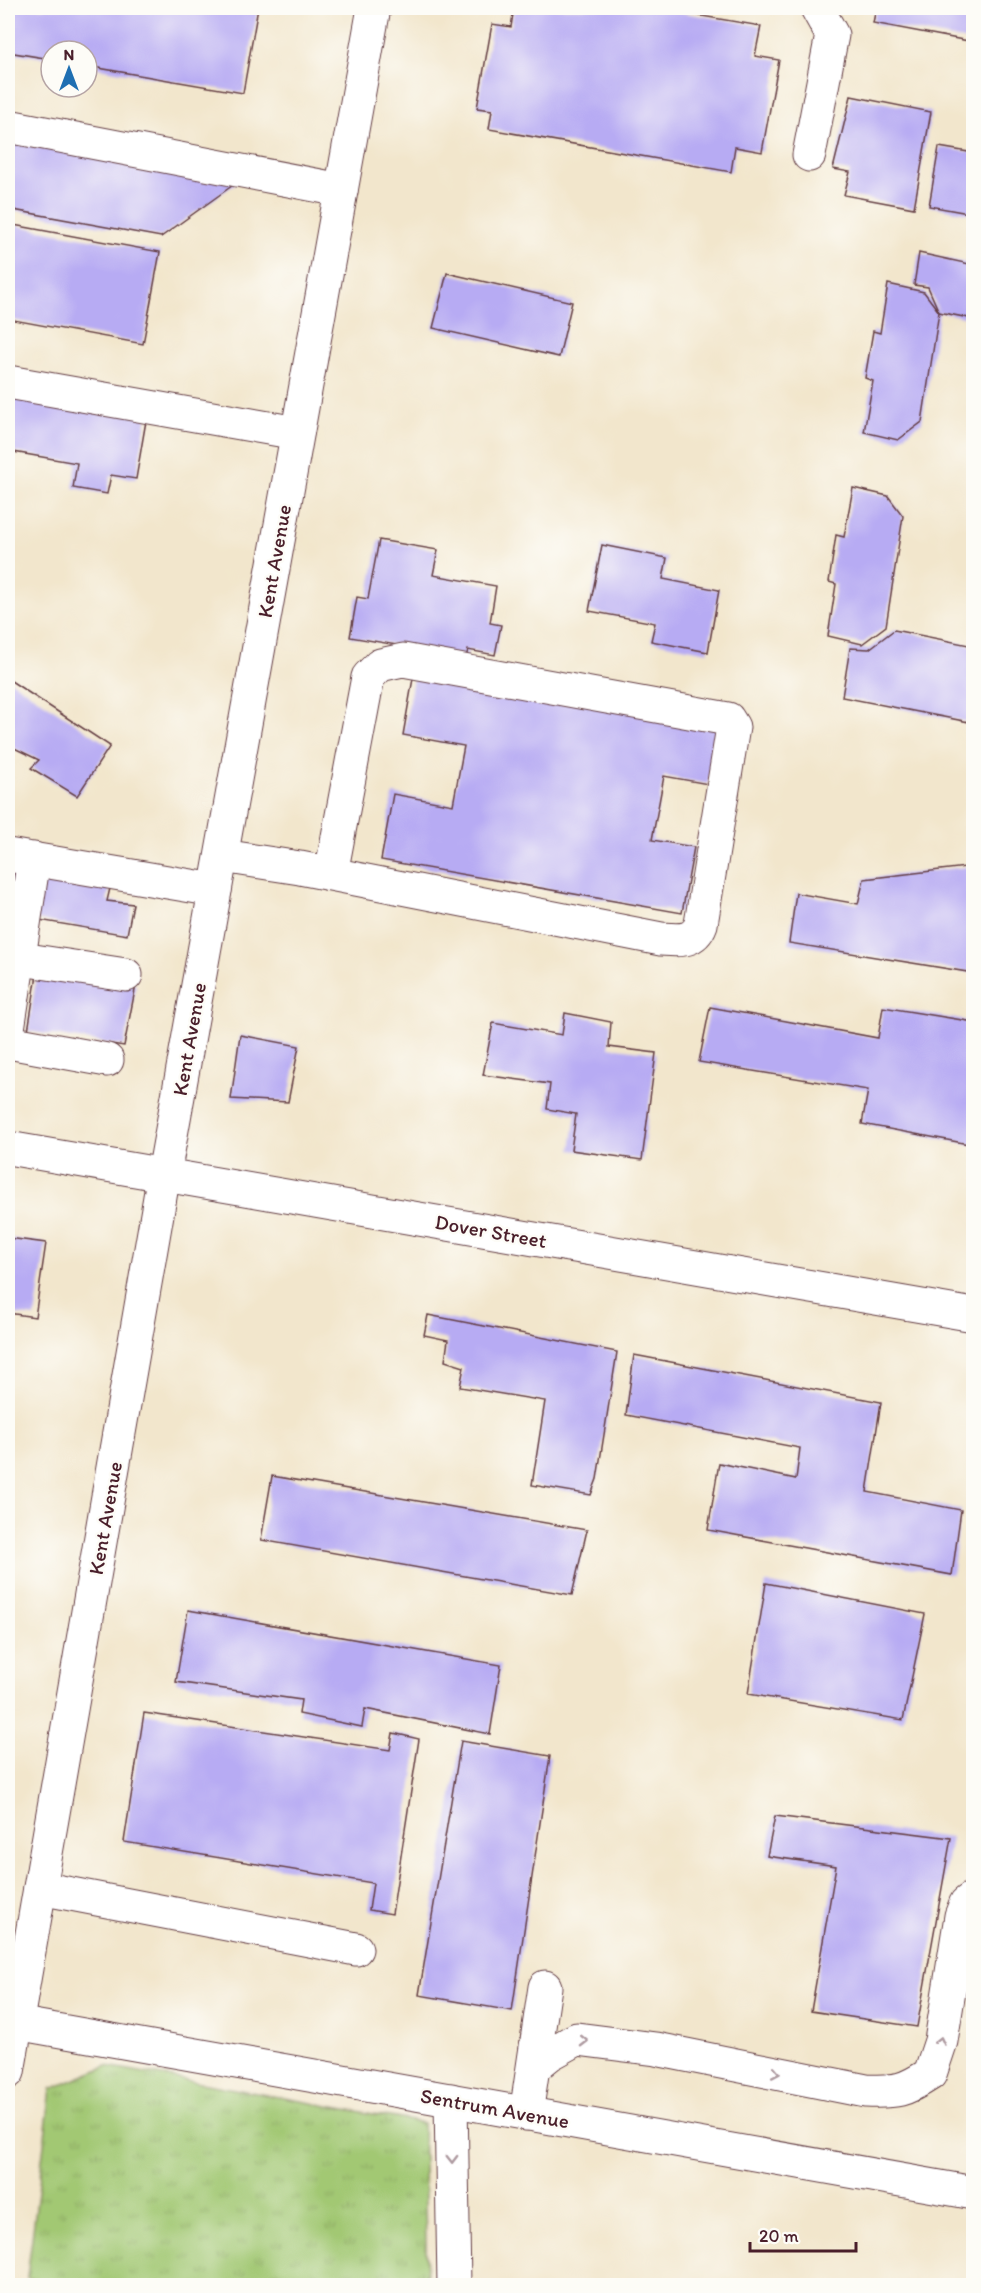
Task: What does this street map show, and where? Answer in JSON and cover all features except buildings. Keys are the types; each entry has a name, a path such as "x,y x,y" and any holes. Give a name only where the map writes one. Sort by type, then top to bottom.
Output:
{"street":[{"name":"Kent Avenue","path":"8,2072 16,2023 27,1906 164,1174 374,8"},
{"path":"809,155 832,35 817,8"},
{"path":"8,126 341,190"},
{"path":"8,382 297,433"},
{"path":"222,856 331,874 661,939 682,940 694,936 701,924 733,727 728,719 403,660 380,665 368,677 331,874"},
{"path":"8,1029 21,857 215,890"},
{"path":"13,958 126,975"},
{"path":"8,1042 107,1060"},
{"name":"Dover Street","path":"8,1148 974,1315"},
{"path":"534,2067 550,2054 578,2039 656,2049 866,2091 894,2092 910,2087 930,2074 941,2041 962,1916 966,1903 974,1897"},
{"path":"27,1906 356,1949"},
{"path":"526,2114 545,1987"},
{"name":"Sentrum Avenue","path":"16,2023 974,2193"},
{"path":"451,2100 467,2257 454,2286"}],"green space":[{"path":"107,2066 423,2123 427,2285 67,2286 27,2278 51,2089"}]}
